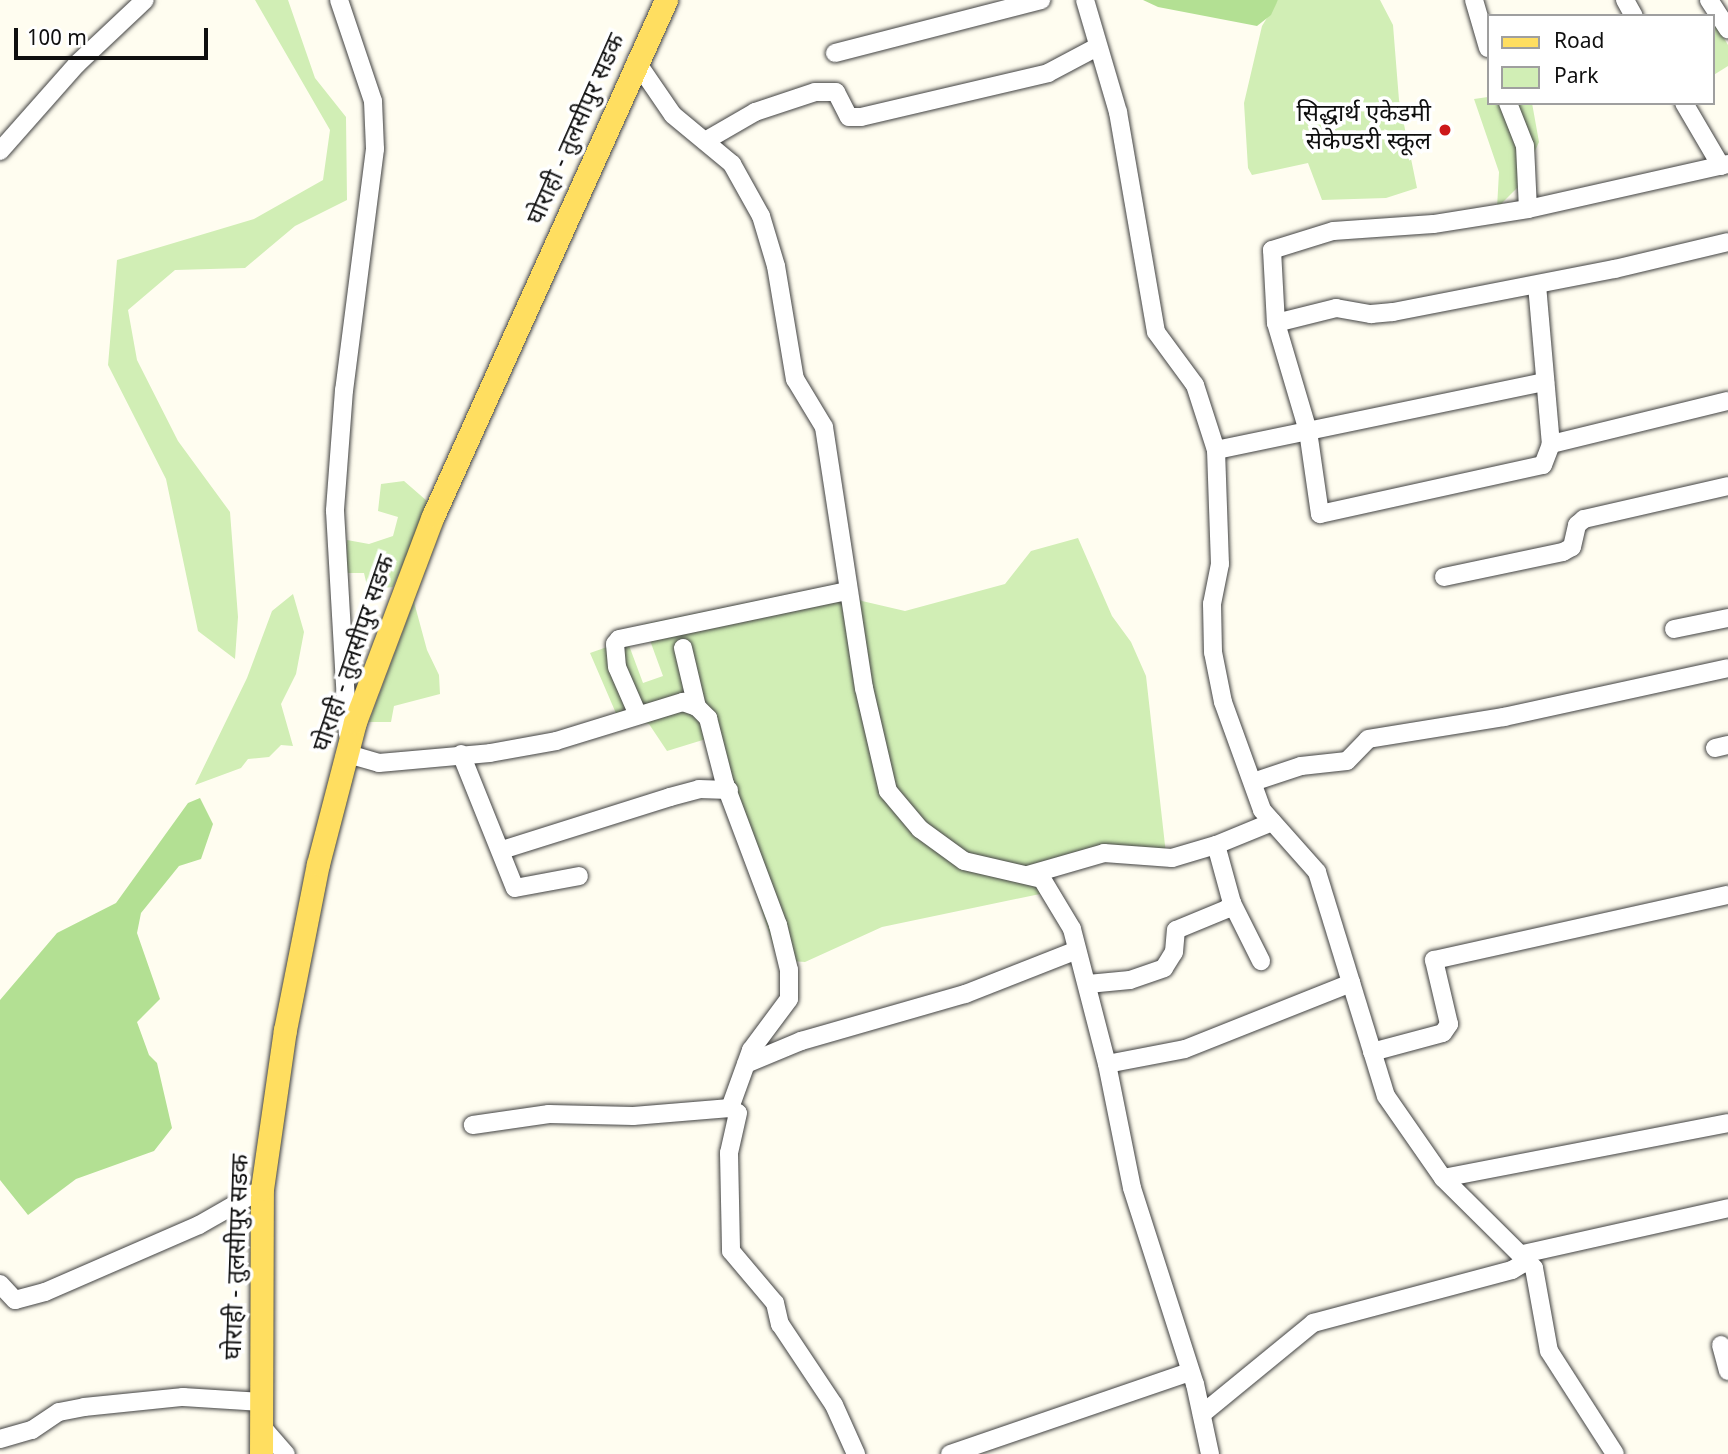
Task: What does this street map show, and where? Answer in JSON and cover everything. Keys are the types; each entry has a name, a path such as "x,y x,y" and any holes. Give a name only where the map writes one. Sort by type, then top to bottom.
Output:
{"main road":[{"name":"घोराही - तुलसीपुर सडक","path":"261,1454 262,1189 285,1030 318,863 355,722 433,516 636,61 666,0"}],"street":[{"path":"0,151 77,64 145,0"},
{"path":"340,0 373,101 375,149 344,390 335,511 349,751 379,763 461,754 556,741 670,704 697,707"},
{"path":"835,53 1041,0"},
{"path":"1084,0 1118,112 1156,332 1195,385 1216,450 1220,564 1212,604 1213,652 1223,702 1262,810 1317,872 1386,1096 1443,1178 1534,1268 1549,1351 1615,1454"},
{"path":"1474,0 1486,41"},
{"path":"1709,0 1728,29"},
{"path":"705,141 755,113 815,92 836,92 849,117 861,117 1048,73 1097,47"},
{"path":"636,61 673,115 732,164 761,216 776,266 795,379 824,427 847,591 879,768 900,811 964,861 1042,879 1072,929 1108,1064 1132,1188 1202,1414 1210,1454"},
{"path":"1509,105 1525,146 1528,209"},
{"path":"1537,285 1551,444 1543,465 1320,514 1308,431 1276,323 1272,250 1333,231 1433,224 1528,209 1725,165 1685,105"},
{"path":"1276,323 1335,308 1371,314 1393,312 1537,285 1728,242"},
{"path":"1216,450 1545,382"},
{"path":"1551,444 1728,401"},
{"path":"1444,577 1563,552 1572,547 1577,525 1584,519 1728,486"},
{"path":"638,715 617,667 615,644 619,639 847,591"},
{"path":"1674,629 1728,618"},
{"path":"683,648 697,707 708,718 729,790 778,925 789,970 789,999 751,1050 730,1108"},
{"path":"1253,782 1301,766 1347,761 1368,739 1504,717 1728,668"},
{"path":"461,754 502,850 515,888 579,876"},
{"path":"502,850 699,789 729,790"},
{"path":"1028,875 1104,853 1172,858 1216,845 1272,822"},
{"path":"1216,845 1232,902 1261,961"},
{"path":"1372,1052 1443,1032 1449,1024 1434,960 1728,895"},
{"path":"1088,984 1130,980 1164,968 1174,952 1176,930 1227,909 1232,902"},
{"path":"746,1064 801,1041 965,994 1077,950"},
{"path":"1108,1064 1185,1049 1351,983"},
{"path":"473,1125 549,1114 633,1116 730,1108 738,1113 729,1153 731,1251 775,1303 780,1324 834,1405 856,1454"},
{"path":"1443,1178 1728,1123"},
{"path":"0,1284 15,1300 45,1292 199,1225 262,1189"},
{"path":"1202,1414 1313,1323 1513,1270 1525,1258 1728,1208"},
{"path":"1721,1345 1728,1371"},
{"path":"950,1454 1189,1372"},
{"path":"0,1439 32,1430 59,1412 85,1407 183,1397 262,1402"},
{"path":"263,1428 286,1454"}],"green space":[{"path":"255,0 288,0 315,78 346,117 347,200 295,226 245,268 175,270 128,310 137,360 178,441 230,512 238,617 235,659 198,631 166,479 108,365 117,260 254,219 323,180 330,130"},
{"path":"1143,0 1278,0 1271,15 1257,26 1158,7"},
{"path":"1278,0 1380,0 1393,25 1399,100 1417,188 1386,198 1322,200 1308,163 1252,175 1248,168 1244,103 1262,26"},
{"path":"1714,21 1728,45 1728,66 1714,75"},
{"path":"1486,97 1486,105 1532,105 1539,142 1519,186 1497,208 1499,172 1474,99"},
{"path":"404,481 427,501 421,523 393,587 368,590 364,573 346,573 347,540 369,544 393,536 398,517 378,511 381,484"},
{"path":"1078,538 1112,616 1131,642 1146,676 1166,854 1047,862 1040,894 882,927 805,962 778,960 706,739 667,751 649,724 618,718 590,653 627,640 643,683 663,676 644,624 841,583 862,601 905,611 1005,584 1031,551"},
{"path":"293,594 304,632 296,674 281,704 293,746 281,745 269,757 248,759 241,768 195,785 247,678 272,611"},
{"path":"414,602 427,650 439,675 440,694 394,706 391,722 369,722"},
{"path":"200,798 213,824 201,859 179,866 141,913 137,933 160,999 137,1022 149,1055 157,1063 172,1128 154,1151 76,1179 28,1215 0,1180 0,1000 57,933 116,903 188,803"}],"place":[{"name":"सिद्धार्थ एकेडमी सेकेण्डरी स्कूल","path":"1445,130"}]}
